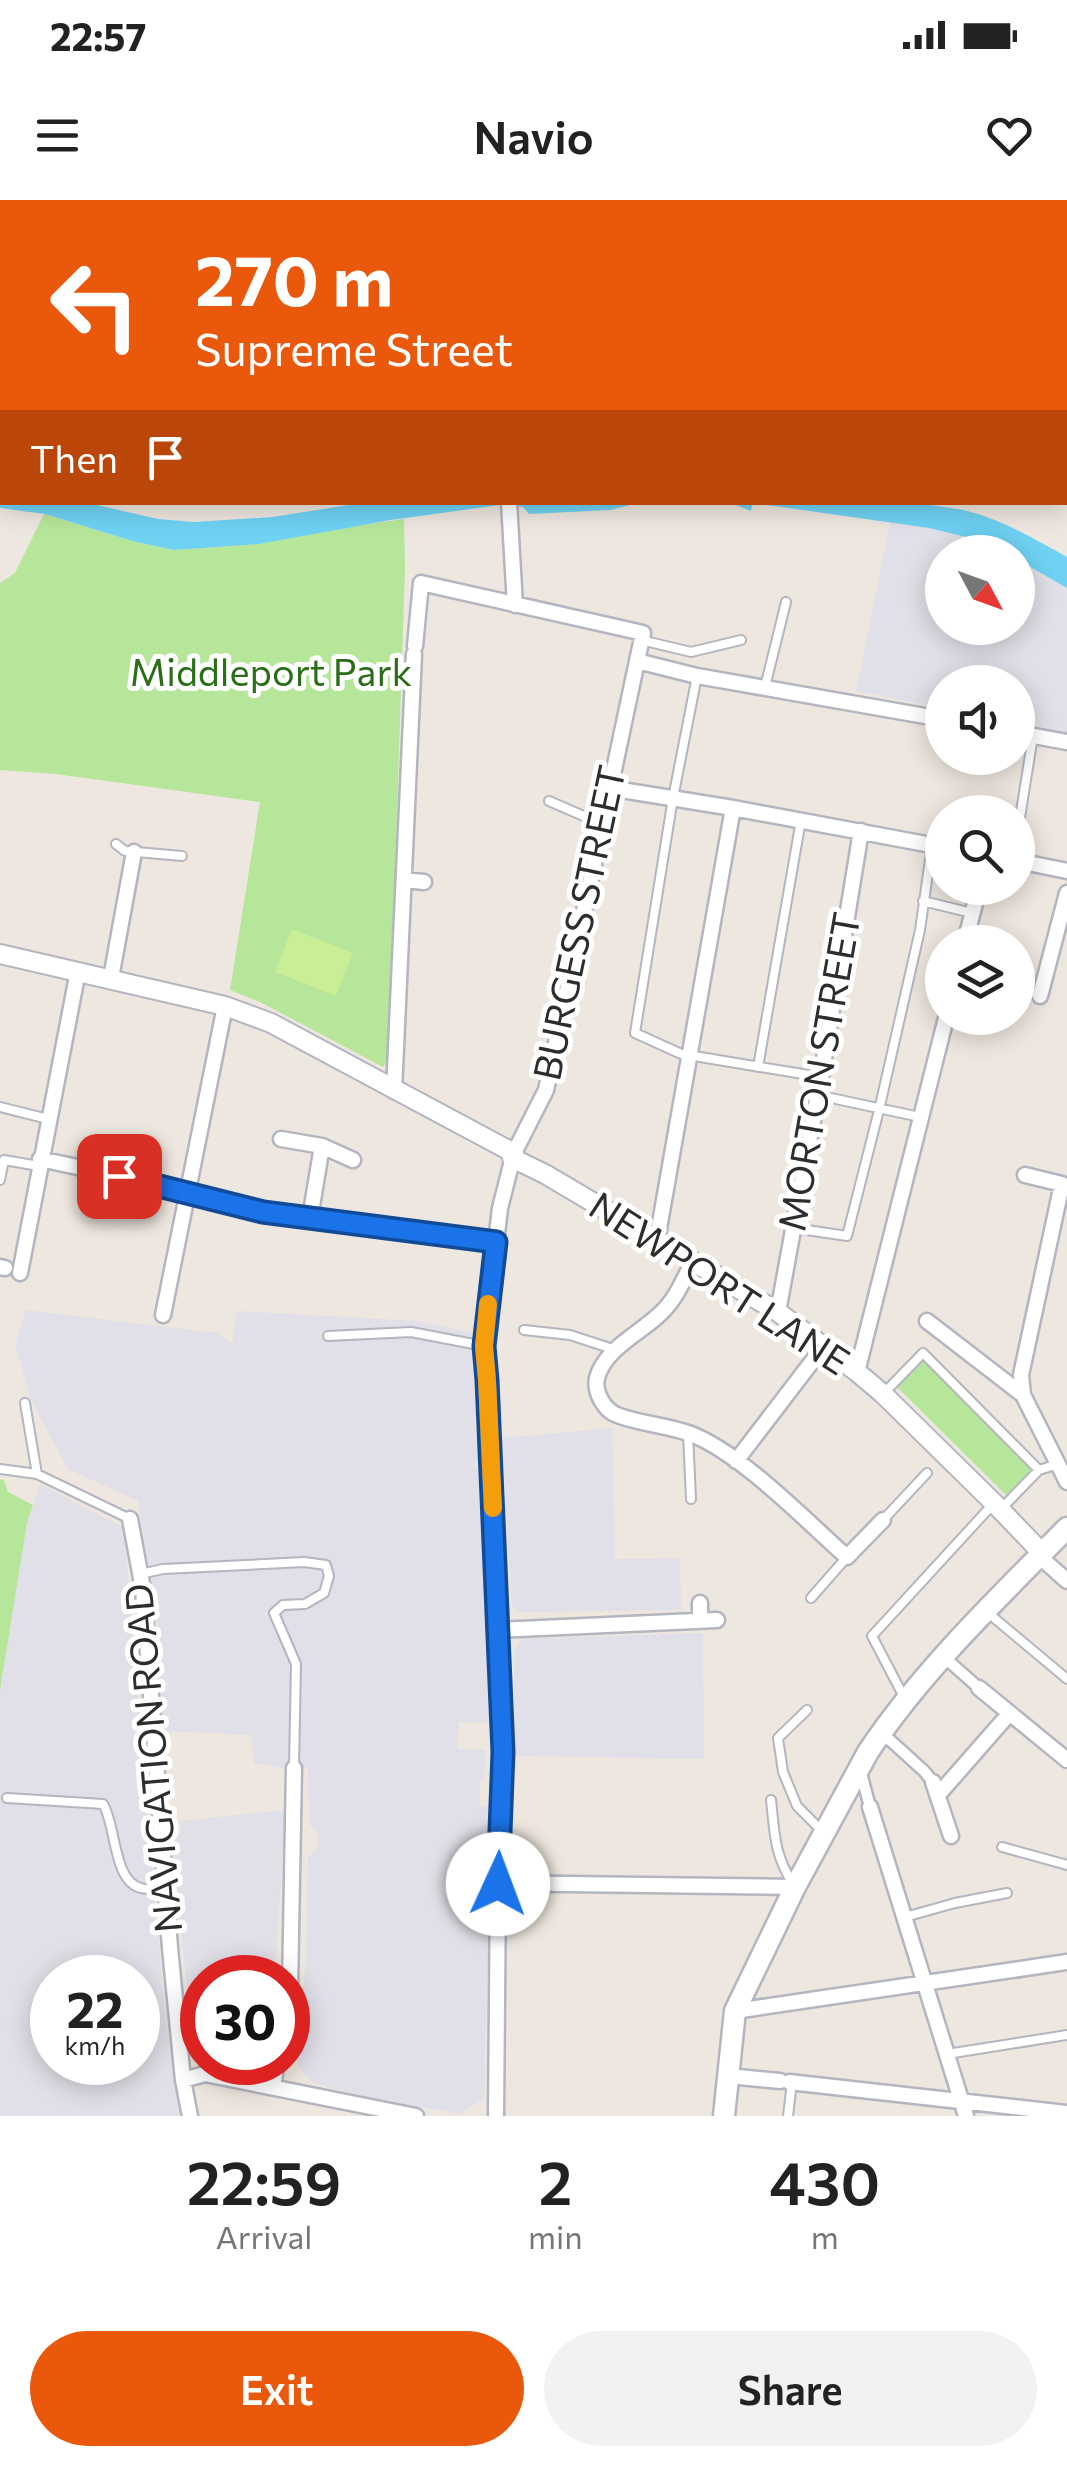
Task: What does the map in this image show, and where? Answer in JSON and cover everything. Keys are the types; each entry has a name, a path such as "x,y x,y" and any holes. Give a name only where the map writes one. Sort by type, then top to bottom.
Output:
{"main road":[{"path":"724,2116 735,2011 859,1768 881,1732 944,1657 1067,1528"}],"street":[{"path":"510,508 514,605"},
{"path":"394,1091 420,583 642,637"},
{"name":"BURGESS STREET","path":"496,2116 503,1752 484,1346 500,1208 513,1156 546,1090 642,637"},
{"path":"638,661 697,676 925,716"},
{"path":"1035,736 1067,742"},
{"path":"610,788 925,844"},
{"path":"657,1240 733,808"},
{"name":"MORTON STREET","path":"778,1312 861,831"},
{"path":"112,978 134,852"},
{"path":"1035,864 1067,871"},
{"path":"404,880 424,882"},
{"path":"1040,996 1066,901"},
{"path":"969,925 974,905"},
{"name":"NEWPORT LANE","path":"0,954 226,1006 271,1023 545,1174 778,1312 858,1372 998,1506 1041,1555"},
{"path":"8,1270 40,1163 78,971"},
{"path":"163,1314 226,1006"},
{"path":"858,1372 942,1035"},
{"path":"281,1139 322,1146 353,1160"},
{"path":"310,1218 322,1146"},
{"path":"40,1163 263,1212 496,1242"},
{"path":"1025,1175 1064,1182 1021,1375 1024,1396 1067,1482"},
{"path":"693,1261 662,1312 616,1350 602,1367 596,1381 601,1402 614,1414 710,1442 848,1558 883,1520"},
{"path":"928,1321 1024,1396"},
{"path":"736,1461 824,1346"},
{"name":"NAVIGATION ROAD","path":"130,1519 140,1574 180,2048"},
{"path":"1041,1555 1067,1582"},
{"path":"700,1603 700,1621"},
{"path":"498,1630 717,1620"},
{"path":"944,1657 1067,1760"},
{"path":"936,1789 1008,1714"},
{"path":"881,1732 924,1771 936,1789 951,1836"},
{"path":"291,1955 294,1768"},
{"path":"859,1768 964,2109"},
{"path":"498,1884 795,1887"},
{"path":"735,2011 1067,1962"},
{"path":"728,2076 964,2109 1067,2113"},
{"name":"NAVIGATION ROAD","path":"184,2085 190,2116"},
{"path":"268,2085 416,2116"}],"lane":[{"path":"765,688 786,602"},
{"path":"642,637 690,652 741,640"},
{"path":"697,676 635,1033 688,1056 820,1078"},
{"path":"549,801 602,824"},
{"path":"758,1067 801,820"},
{"path":"116,844 126,851 182,856"},
{"path":"792,1228 847,1236 920,930 925,892"},
{"path":"923,900 972,913"},
{"path":"817,1096 920,1117"},
{"path":"0,1107 48,1119"},
{"path":"0,1180 4,1160 40,1163"},
{"path":"524,1330 570,1336 616,1350"},
{"path":"328,1336 410,1332 484,1346"},
{"path":"884,1394 923,1353 1040,1470"},
{"path":"25,1403 36,1474"},
{"path":"688,1433 691,1499"},
{"path":"906,1702 872,1636 998,1506 1040,1470 1058,1464"},
{"path":"0,1468 36,1474 130,1519"},
{"path":"883,1520 927,1473"},
{"path":"810,1598 848,1558"},
{"path":"140,1574 163,1569 304,1562 326,1565 329,1576 324,1594 306,1604 283,1605 274,1613 296,1664 294,1768"},
{"path":"987,1612 1067,1679"},
{"path":"807,1710 778,1738 783,1772 797,1806 824,1832"},
{"path":"6,1798 102,1804 108,1812 125,1876 134,1886 165,1889"},
{"path":"772,1800 776,1854 795,1887"},
{"path":"1002,1847 1067,1865"},
{"path":"905,1917 1006,1893"},
{"path":"947,2054 1067,2035"},
{"path":"787,2082 788,2116"}],"shaded area":[{"path":"890,523 958,535 925,535 925,645 1035,645 1035,570 1067,588 1067,732 1035,725 1035,665 925,665 925,705 856,691"},
{"path":"26,1310 217,1333 232,1344 237,1311 417,1321 473,1333 479,1414 475,1427 477,1437 484,1443 484,1455 473,1465 484,1478 489,1723 459,1722 457,1749 485,1750 480,1806 492,1807 484,2098 460,2114 372,2098 310,2080 308,1857 318,1848 317,1832 309,1824 308,1768 254,1763 251,1735 163,1731 153,1590 138,1501 68,1469 32,1402 15,1345"},
{"path":"612,1428 615,1559 680,1558 681,1610 520,1612 512,1606 502,1438"},
{"path":"40,1484 124,1528 165,2014 180,2116 0,2116 0,1690 27,1523"},
{"path":"703,1633 704,1759 514,1756 514,1651 523,1639"},
{"path":"285,1810 276,1955 184,1955 171,1839 181,1833 180,1821"}],"green space":[{"name":"Middleport Park","path":"44,514 174,550 259,544 404,519 389,1057 383,1067 230,990 260,802 0,770 0,583 15,573"},
{"path":"292,929 353,953 336,996 275,972"},
{"path":"924,1357 1034,1467 1006,1495 896,1386"},
{"path":"0,1479 8,1492 33,1505 0,1690"}],"water":[{"path":"97,505 158,519 194,522 272,517 349,505 500,505 259,544 174,550 45,514 0,508"},
{"path":"512,505 630,505 611,510 529,514 523,507"},
{"path":"767,505 927,505 967,511 1027,535 958,535"},
{"path":"1035,539 1067,557 1067,588 1035,570"}],"slow traffic":[{"path":"488,1304 484,1346 493,1508"}],"route":[{"path":"119,1176 263,1212 496,1242 484,1346 503,1752 498,1884"}]}
